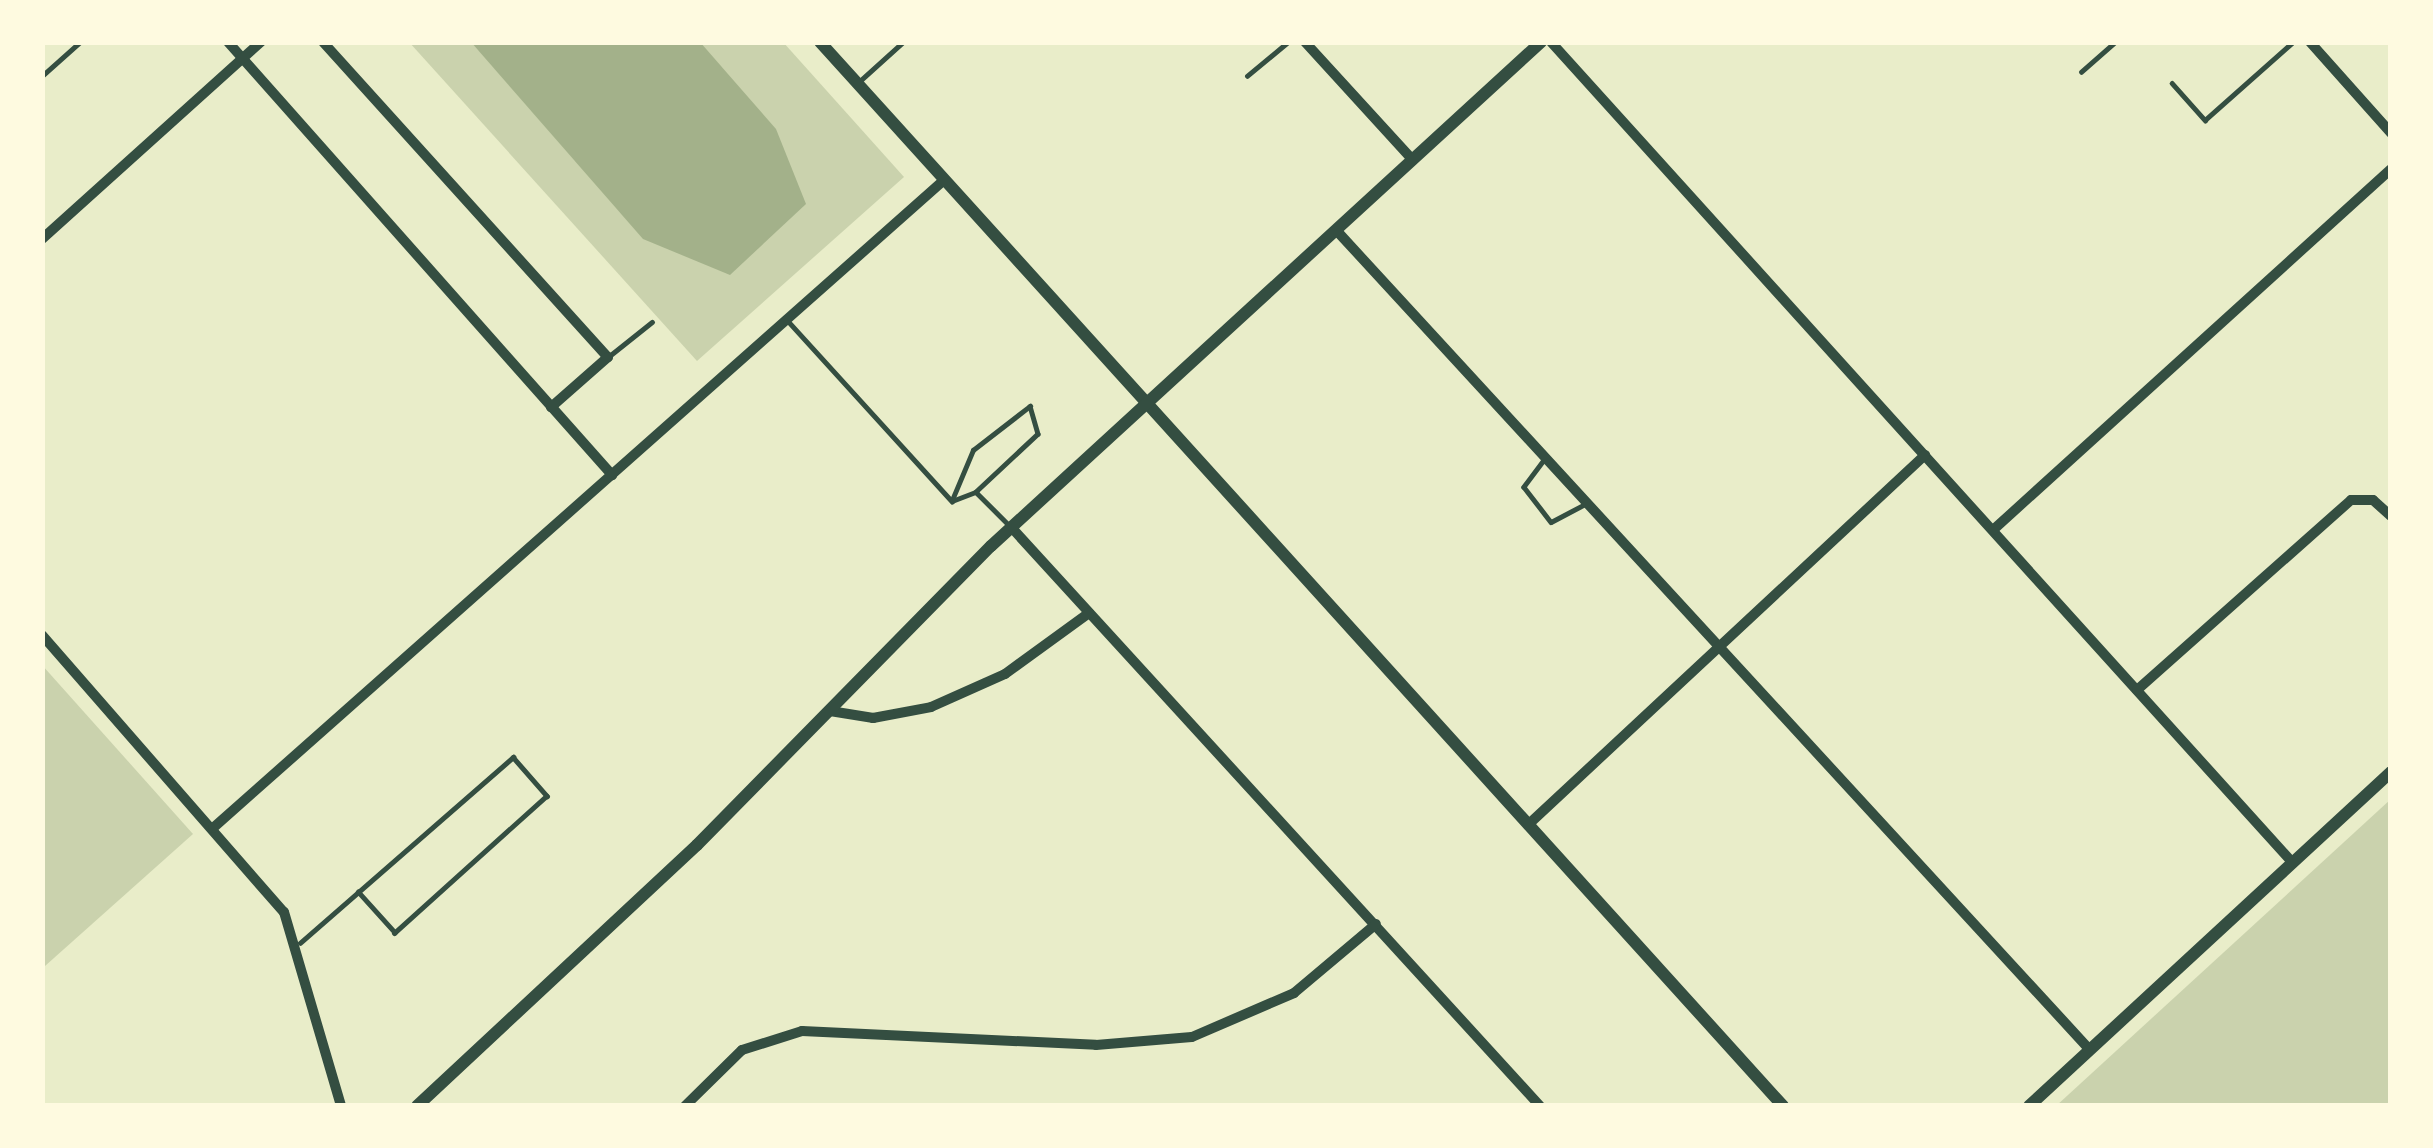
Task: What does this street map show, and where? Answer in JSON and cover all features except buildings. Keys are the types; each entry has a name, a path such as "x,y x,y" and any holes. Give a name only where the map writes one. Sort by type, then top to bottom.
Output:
{"street":[{"path":"228,42 612,475"},
{"path":"42,239 261,42"},
{"path":"323,42 608,357 551,406"},
{"path":"820,42 943,181 1149,398 1783,1106"},
{"path":"1306,42 1412,159"},
{"path":"417,1106 830,711 1011,527 1540,42"},
{"path":"1551,42 2292,862"},
{"path":"2310,42 2391,133"},
{"path":"1993,530 2391,169"},
{"path":"213,828 943,181"},
{"path":"1336,230 2090,1049"},
{"path":"1530,823 1925,455"},
{"path":"2137,690 2351,500 2373,500 2391,516"},
{"path":"1011,527 1540,1106"},
{"path":"830,711 873,718 931,707 1005,674 1089,613"},
{"path":"42,635 213,828 299,943 341,1106"},
{"path":"2029,1106 2391,772"},
{"path":"685,1106 742,1050 789,1033 1096,1045 1192,1036 1294,993 1376,924"}],"lane":[{"path":"42,76 80,42"},
{"path":"856,83 903,42"},
{"path":"1247,76 1288,42"},
{"path":"2081,72 2114,42"},
{"path":"2172,83 2205,120 2293,42"},
{"path":"787,320 952,501"},
{"path":"608,357 652,322"},
{"path":"1030,406 1038,434 976,492 952,501 973,450 1030,406"},
{"path":"1546,458 1524,487 1551,522 1587,503"},
{"path":"976,492 1011,527"},
{"path":"299,943 513,757 547,796 395,933 358,892"}],"shaded area":[{"path":"409,42 783,42 904,177 697,361"},
{"path":"471,42 700,42 776,129 806,204 730,275 643,239"},
{"path":"42,665 193,834 45,966 42,962"},
{"path":"2391,799 2391,1106 2056,1106"}]}
